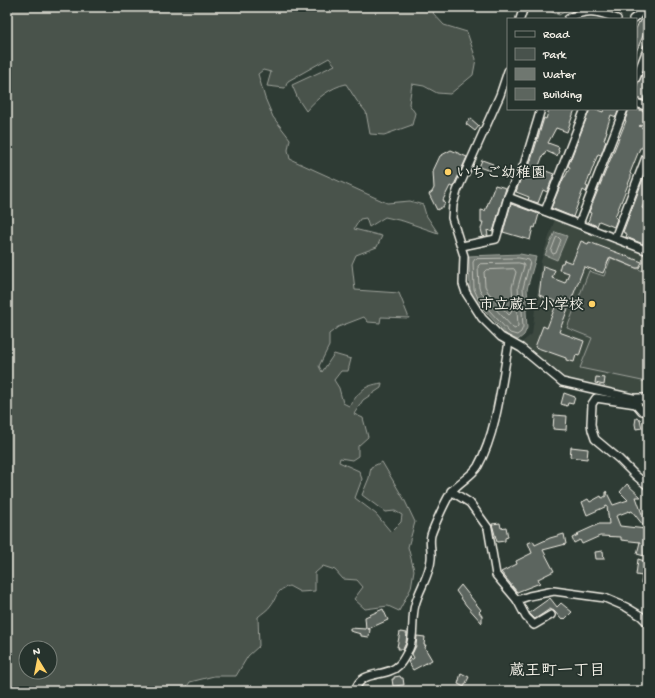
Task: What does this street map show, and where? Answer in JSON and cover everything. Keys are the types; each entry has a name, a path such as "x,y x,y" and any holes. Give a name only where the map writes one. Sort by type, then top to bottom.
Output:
{"street":[{"path":"520,18 524,7"},
{"path":"634,18 643,7"},
{"path":"569,18 575,14 591,12 603,13 615,18"},
{"path":"637,75 648,47"},
{"path":"507,75 500,95 457,191 453,205 452,218 454,228 462,246 464,256 463,284 466,293 482,318 501,337 521,348 562,382 637,401 642,411 648,411"},
{"path":"637,103 648,108"},
{"path":"462,246 496,239 508,197 516,178 524,165 541,110"},
{"path":"545,211 585,110"},
{"path":"579,224 624,110"},
{"path":"615,238 648,152"},
{"path":"508,197 648,251"},
{"path":"355,691 357,684 363,678 394,669 400,665 410,648 415,605 432,559 431,536 451,491 477,468 482,458 493,425 510,342"},
{"path":"648,399 637,401 596,398 592,404 592,430 595,439 648,486"},
{"path":"451,491 470,503 488,528 496,575 517,600 526,617 534,625 551,615"},
{"path":"517,600 554,591 605,598 626,607 641,616 648,623"}],"shaded area":[{"name":"市立蔵王小学校","path":"555,219 648,256 648,394 637,395 565,380 521,343 532,334 541,261"}],"green space":[{"path":"7,7 436,7 433,13 444,25 467,32 476,59 473,75 450,94 437,93 424,86 412,84 409,104 415,113 412,125 384,135 370,134 366,112 346,84 324,94 306,111 298,99 292,85 335,65 329,58 288,81 285,88 267,86 271,72 263,70 258,74 265,98 273,117 290,139 288,150 290,159 387,203 410,201 423,205 426,215 438,233 403,221 385,217 369,227 366,218 360,219 354,229 382,236 377,247 356,255 352,264 355,290 399,293 409,318 381,317 380,323 368,322 364,317 338,327 329,334 329,346 319,366 322,372 334,354 351,359 348,371 341,371 334,380 339,388 343,403 349,406 362,390 382,383 381,388 363,400 354,414 363,418 368,437 358,446 358,456 352,460 340,458 339,462 359,471 362,479 355,498 376,514 391,532 401,522 402,515 395,511 385,512 362,495 369,478 371,467 382,462 405,501 415,522 408,547 414,570 411,588 399,611 388,606 365,609 354,599 363,587 357,580 343,579 335,570 323,566 315,573 315,591 300,592 289,586 284,588 277,594 268,608 258,617 259,646 248,656 236,676 214,676 190,682 184,691 7,691"},
{"path":"549,7 573,7 559,15 550,11"},
{"path":"611,258 648,273 647,382 580,368 592,338 567,328 589,271 604,276"}],"water":[{"path":"555,232 567,236 557,260 545,255"},
{"path":"520,254 536,257 527,289 527,328 524,335 518,340 508,336 475,300 470,290 469,256"}],"building":[{"path":"648,7 648,24 637,50 637,27 639,22 640,23 641,20 643,20"},
{"path":"648,61 648,95 646,94 643,100 637,98 637,86"},
{"path":"638,109 648,114 648,122 639,126 648,130 648,141 646,147 643,146 640,148 630,173 631,177 615,217 617,219 614,227 599,221 597,226 588,222 591,213 589,212 626,121 625,120 629,110"},
{"path":"549,110 575,110 567,132 556,128 548,143 559,147 557,156 546,151 544,156 543,155 538,168 554,174 547,192 543,190 538,203 528,200 529,197 516,192 520,180 529,167 544,118 546,119"},
{"path":"590,110 603,112 604,110 619,110 616,117 611,115 604,140 606,141 601,155 598,154 586,186 588,187 586,192 583,190 573,217 551,208 564,177 570,167 568,166"},
{"path":"470,118 479,126 475,131 466,124"},
{"path":"451,150 467,157 453,187 450,186 443,200 445,203 444,206 437,210 429,194 434,188 433,171 440,156"},
{"path":"482,160 493,164 490,171 479,167"},
{"path":"648,166 648,193 642,208 648,210 648,236 646,235 643,244 626,237 627,234 623,232"},
{"path":"495,185 506,188 493,232 487,230 488,236 483,237 481,229 483,222 481,222 481,210 485,211"},
{"path":"511,204 539,214 535,228 533,227 530,240 503,232"},
{"path":"581,241 588,244 589,242 642,262 639,268 636,268 610,257 603,273 584,267 559,332 584,341 579,356 576,355 574,362 535,347 543,326 547,328 557,302 539,295 543,266 555,270 552,278 565,283 569,273 559,270 561,263 563,263 564,260 572,263"},
{"path":"596,377 605,378 604,385 595,383"},
{"path":"564,393 575,397 573,404 568,403 567,406 561,404"},
{"path":"554,415 567,416 566,430 553,429"},
{"path":"636,418 640,419 642,428 636,429"},
{"path":"571,447 588,449 587,459 570,457"},
{"path":"627,484 641,497 636,497 642,514 648,509 648,537 644,556 637,554 640,542 621,540 621,537 600,536 582,544 580,540 574,543 572,538 578,535 577,534 599,524 609,524 607,506 587,515 582,502 588,499 590,502 601,496 602,498 606,496 606,491 613,505 628,500 620,492","holes":["632,511 646,529 620,526 616,516"]},
{"path":"500,523 501,528 506,527 508,537 505,538 505,541 497,542 492,524"},
{"path":"564,534 566,544 543,550 554,571 538,579 540,583 517,592 501,572 517,564 516,561 532,553 528,543 533,541 535,545 550,538"},
{"path":"603,551 604,559 596,559 595,552"},
{"path":"638,559 648,562 648,582 645,586 641,583 642,576 636,575"},
{"path":"461,585 481,610 479,612 482,616 482,623 456,591"},
{"path":"550,598 557,607 561,603 572,612 562,620 554,611 550,609 535,619 529,613"},
{"path":"383,609 388,620 368,629 370,629 369,637 361,636 361,634 350,631 350,628 366,629 365,617"},
{"path":"400,632 407,633 406,643 403,649 398,649 399,647 397,647"},
{"path":"417,636 425,637 424,645 426,645 425,648 432,660 413,670 408,662 414,658 412,654 416,646"},
{"path":"461,673 469,677 464,687 458,684"},
{"path":"400,676 403,678 404,685 393,686 392,679"}],"place":[{"name":"いちご幼稚園","path":"448,172"},
{"name":"市立蔵王小学校","path":"592,304"}],"district":[{"name":"蔵王町一丁目","path":"557,669"}]}
